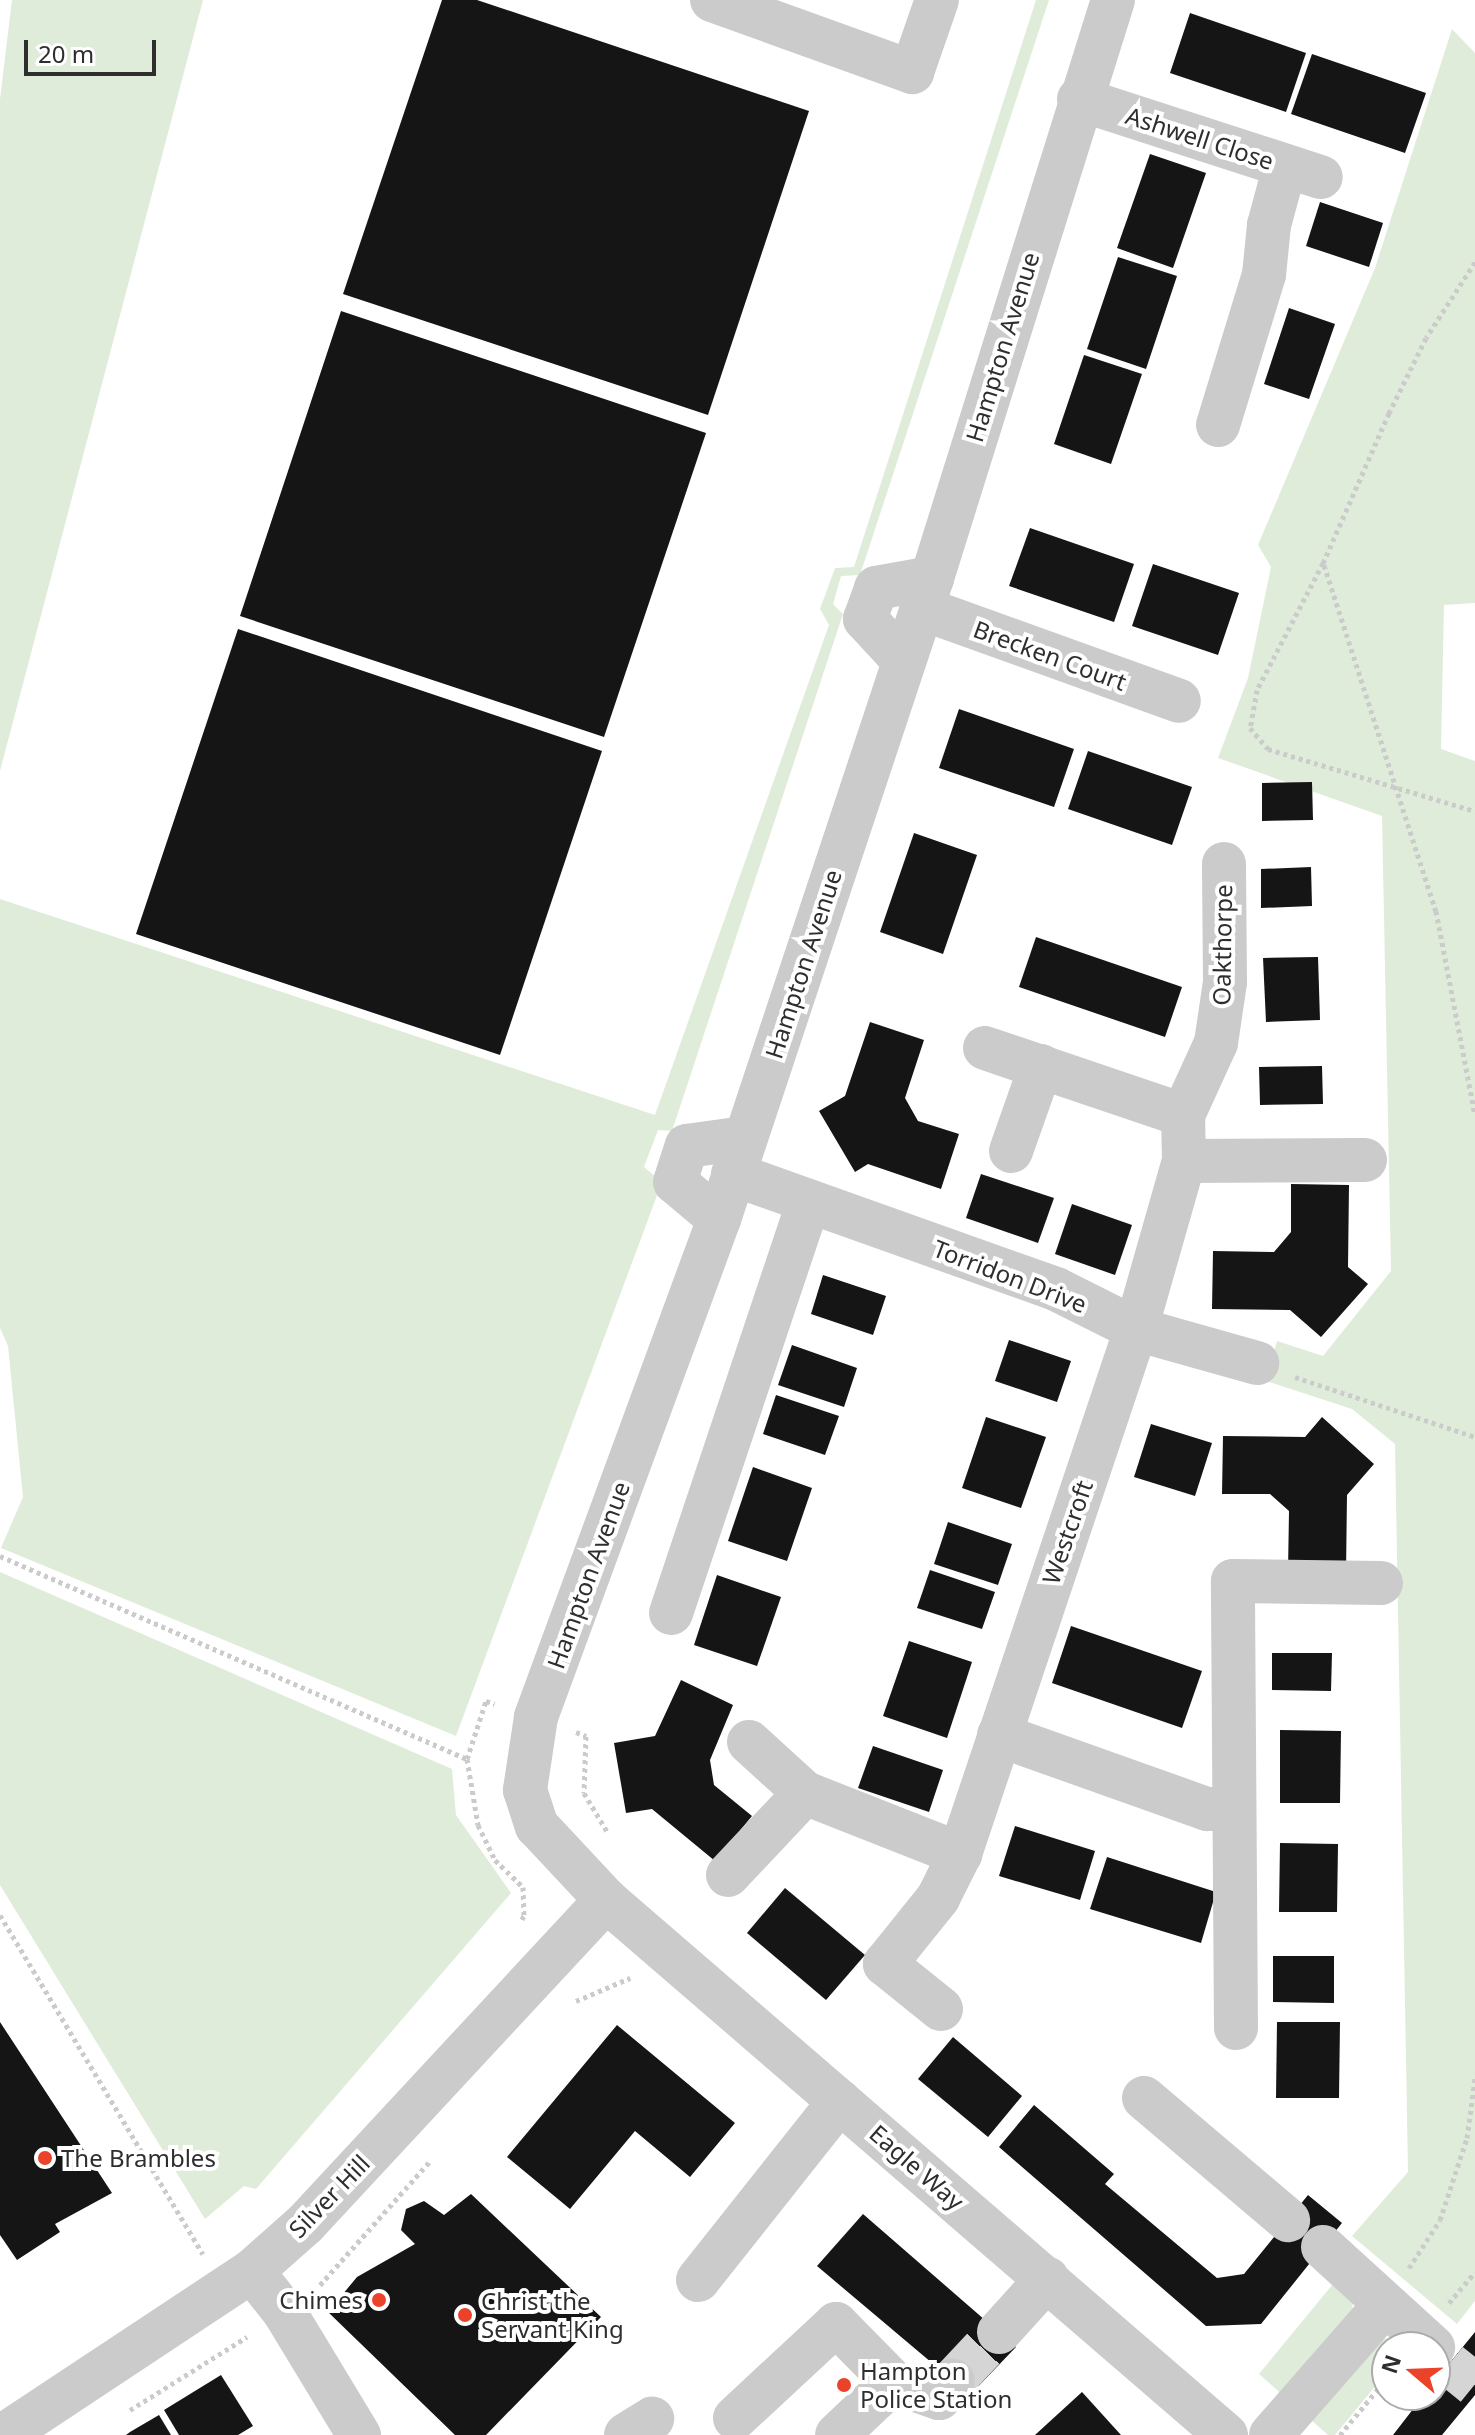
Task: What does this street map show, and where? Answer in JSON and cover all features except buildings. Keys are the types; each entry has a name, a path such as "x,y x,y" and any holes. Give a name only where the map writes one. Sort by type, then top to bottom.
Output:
{"street":[{"path":"712,0 912,72 937,0"},
{"name":"Hampton Avenue","path":"606,1900 537,1826 525,1790 536,1717 719,1219 926,593 1079,99 1103,3"},
{"name":"Ashwell Close","path":"1079,99 1303,172 1269,225 1264,275 1218,425"},
{"name":"Brecken Court","path":"926,593 1179,701"},
{"name":"Oakthorpe","path":"1136,1329 1184,1161 1183,1115 1216,1043 1225,982 1224,864"},
{"path":"985,1048 1183,1115"},
{"path":"1011,1151 1041,1066"},
{"name":"Torridon Drive","path":"739,1156 809,1201 1056,1289 1136,1329 1257,1363"},
{"path":"1184,1161 1365,1160"},
{"path":"671,1613 809,1201"},
{"name":"Westcroft","path":"941,2009 885,1964 925,1916 960,1854 1136,1329"},
{"path":"1236,2028 1233,1581 1381,1583"},
{"path":"999,1735 1207,1809 1234,1809"},
{"path":"749,1742 805,1793 960,1854"},
{"path":"728,1875 805,1793"},
{"name":"Eagle Way","path":"606,1900 1226,2435"},
{"name":"Silver Hill","path":"4,2428 235,2260 306,2223 606,1900"},
{"path":"1144,2098 1288,2220"},
{"path":"698,2280 840,2101"},
{"path":"1323,2247 1413,2331"},
{"path":"235,2260 285,2313 359,2435"},
{"path":"999,2332 1047,2279"},
{"path":"1271,2435 1384,2306"},
{"path":"735,2418 836,2324 893,2382 939,2398 953,2381"},
{"path":"837,2435 893,2382"}],"path":[{"path":"1475,262 1426,338 1323,563 1257,690 1250,728 1268,749 1475,811"},
{"path":"1323,563 1391,785 1436,911 1475,1115"},
{"path":"1257,1363 1475,1437"},
{"path":"0,1556 467,1759"},
{"path":"486,1701 467,1759 478,1825 495,1860 523,1887 524,1916 518,1926"},
{"path":"586,1736 584,1793 611,1838"},
{"path":"0,1915 205,2258"},
{"path":"1384,2306 1440,2220 1467,2138 1475,2079"},
{"path":"192,2266 205,2258 235,2260"},
{"path":"1340,2435 1371,2397"}],"green space":[{"path":"12,0 203,0 0,771 0,99"},
{"path":"1036,0 1049,0 860,575 841,576 833,604 843,614 672,1131 658,1130 644,1167 662,1182 456,1736 1,1548 23,1497 8,1346 0,1328 0,899 655,1115 829,625 820,609 835,568 854,567"},
{"path":"1452,29 1475,53 1475,603 1444,605 1441,749 1475,761 1475,2301 1457,2324 1352,2236 1408,2172 1395,1444 1352,1409 1266,1381 1277,1341 1323,1356 1391,1271 1382,816 1218,758 1248,678 1271,567 1258,545 1375,268"},
{"path":"0,1572 452,1769 456,1815 511,1893 256,2189 244,2186 205,2219 0,1885"},
{"path":"1342,2273 1354,2290 1352,2313 1286,2398 1259,2374"},
{"path":"1371,2351 1371,2391 1335,2435 1328,2435 1311,2420"}],"tunnel":[{"path":"953,2381 999,2332"},
{"path":"1451,2366 1475,2385"}],"place":[{"name":"The Brambles","path":"45,2158"},
{"name":"Chimes","path":"379,2300"},
{"name":"Christ the Servant King","path":"465,2315"},
{"name":"Hampton Police Station","path":"844,2385"}]}
